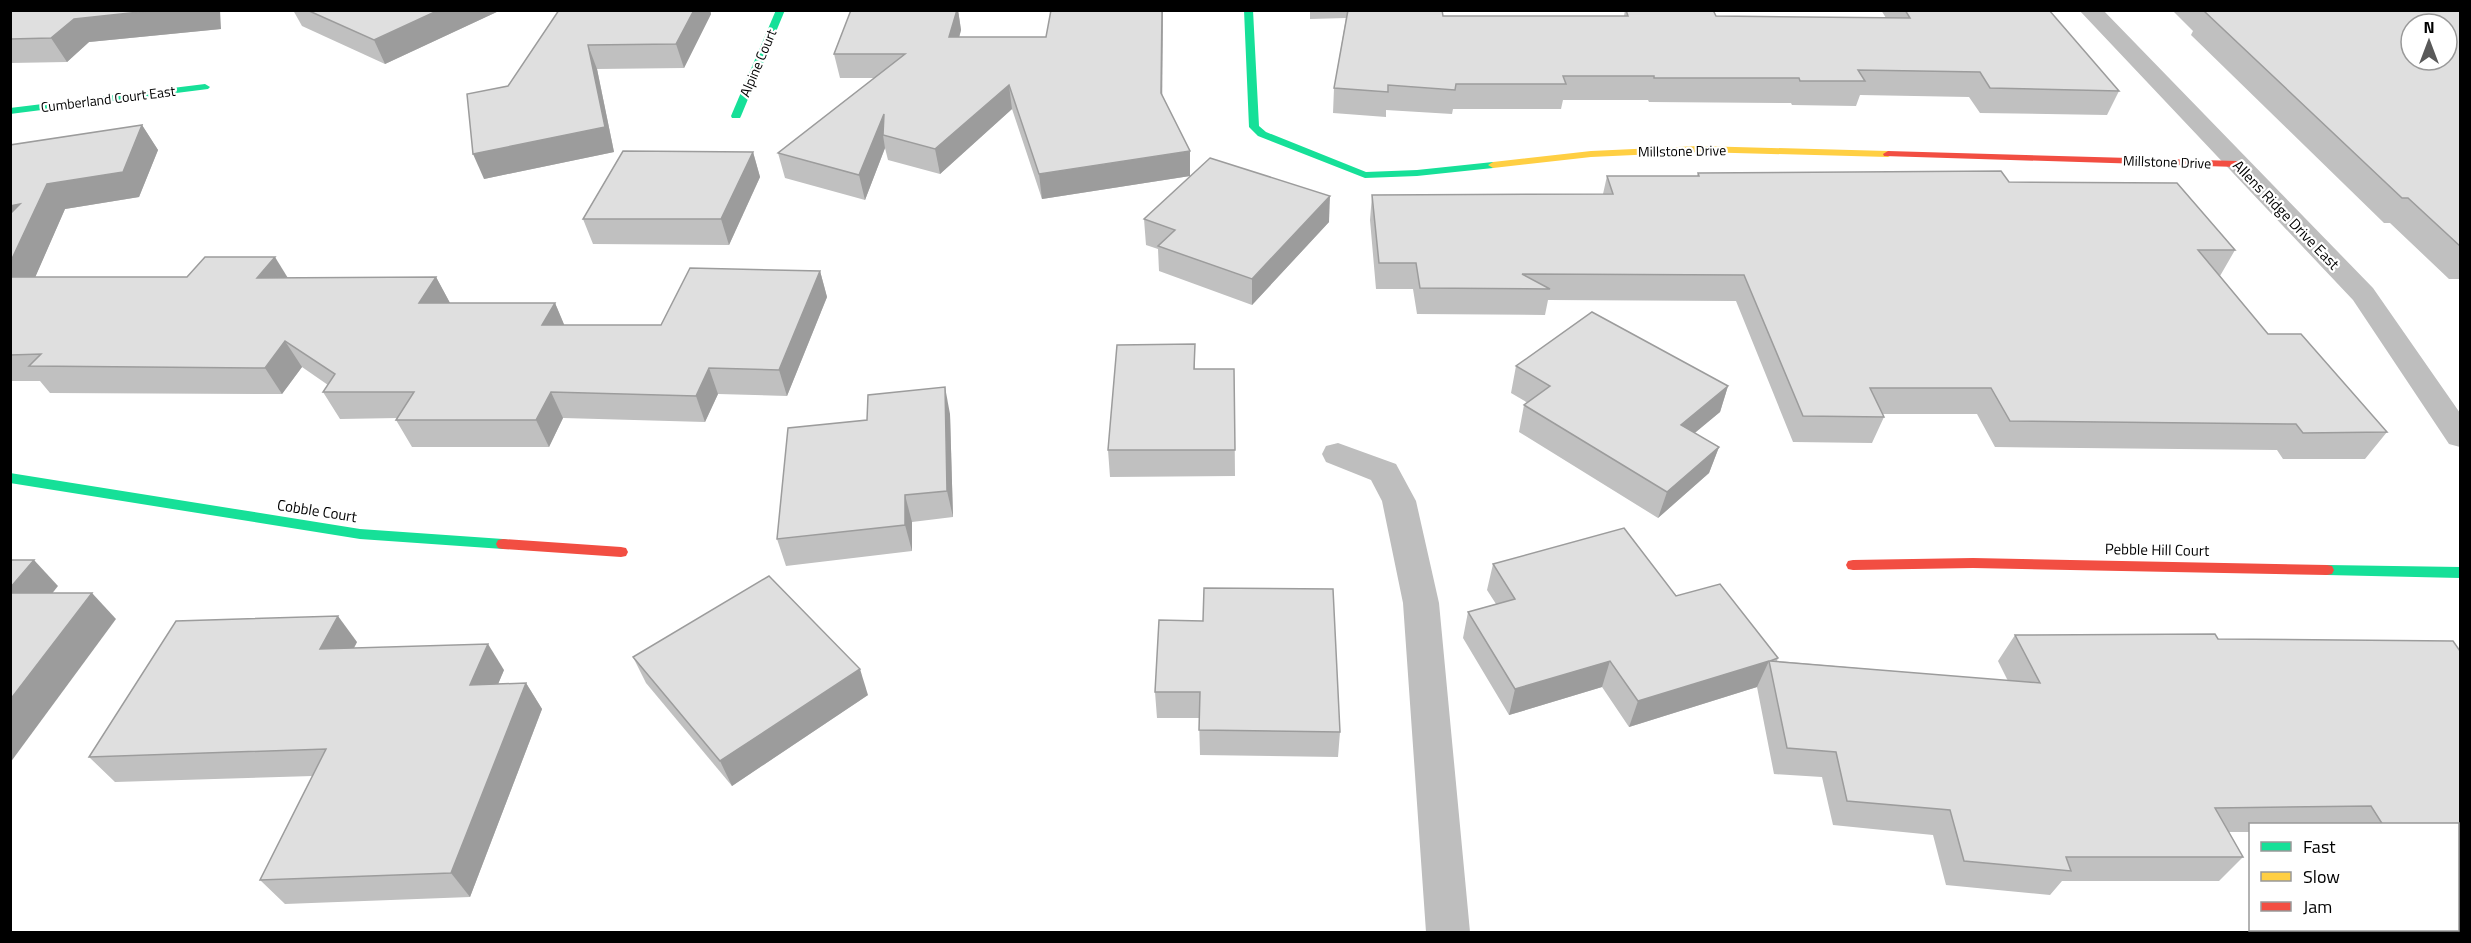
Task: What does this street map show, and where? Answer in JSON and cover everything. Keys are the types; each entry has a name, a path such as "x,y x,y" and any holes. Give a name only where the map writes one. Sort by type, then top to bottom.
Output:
{"street":[{"name":"Alpine Court","path":"736,116 781,10"},
{"name":"Millstone Drive","path":"1248,10 1254,127 1262,134 1365,175 1417,173 1591,154 1699,149 2237,164"},
{"name":"Allens Ridge Drive East","path":"2090,10 2363,294 2460,436"},
{"name":"Cumberland Court East","path":"10,111 205,87"},
{"path":"1338,454 1384,472 1399,501 1421,603 1448,933"},
{"name":"Cobble Court","path":"10,478 360,534 621,552"},
{"name":"Pebble Hill Court","path":"1853,565 1973,563 2460,573"}],"building":[{"path":"10,10 158,10 74,19 51,38 10,39"},
{"path":"307,10 439,10 374,40"},
{"path":"559,10 694,10 676,44 588,45 605,127 473,154 467,94 508,86"},
{"path":"851,10 957,10 949,37 1046,37 1051,10 1162,10 1161,93 1190,151 1039,174 1009,85 935,149 883,135 884,114 859,175 778,153 905,54 834,54"},
{"path":"1348,10 1442,10 1443,16 1628,16 1626,10 1713,10 1716,16 1910,18 1905,10 2049,10 2119,91 1990,88 1980,72 1858,70 1865,81 1800,81 1799,78 1563,76 1566,84 1456,84 1455,90 1388,85 1388,92 1334,88"},
{"path":"2460,10 2460,246 2408,198 2402,198 2204,11"},
{"path":"142,125 123,172 47,184 10,263 10,214 20,204 10,206 10,145"},
{"path":"623,151 753,152 721,219 583,219"},
{"path":"1210,158 1330,196 1252,279 1158,246 1175,230 1144,219"},
{"path":"2001,171 2009,182 2177,183 2235,250 2198,250 2268,334 2301,334 2387,432 2303,433 2296,424 2010,421 1991,388 1870,388 1884,417 1803,416 1744,275 1522,274 1550,289 1420,288 1416,263 1379,263 1372,195 1613,194 1607,176 1699,176 1698,173"},
{"path":"205,257 275,257 257,278 436,277 419,303 555,303 542,325 661,325 690,268 820,271 779,370 709,368 696,396 551,392 536,420 396,420 414,392 323,392 335,374 285,341 265,368 29,366 41,354 10,355 10,277 187,277"},
{"path":"1592,312 1728,386 1681,425 1719,447 1667,492 1524,405 1550,386 1516,366"},
{"path":"1195,344 1194,369 1234,369 1235,450 1108,450 1117,345"},
{"path":"945,387 947,491 905,495 905,525 777,539 788,428 867,420 868,395"},
{"path":"1624,528 1676,596 1720,584 1778,658 1770,661 2040,683 2015,635 2215,634 2218,639 2453,641 2460,651 2460,849 2459,823 2382,823 2371,806 2215,808 2243,857 2066,857 2071,871 1964,861 1950,810 1847,801 1836,752 1787,748 1769,661 1638,701 1610,661 1515,689 1468,612 1515,599 1493,564"},
{"path":"10,560 34,560 10,588"},
{"path":"769,576 860,669 720,761 633,657"},
{"path":"1204,588 1333,589 1340,732 1199,730 1200,692 1155,692 1159,620 1203,621"},
{"path":"10,593 92,593 10,700"},
{"path":"338,616 320,649 488,644 470,685 526,683 451,873 260,880 326,749 89,757 176,621"}],"traffic: fast":[{"path":"736,116 781,10"},
{"path":"1248,10 1254,127 1262,134 1365,175 1417,173 1493,165"},
{"path":"10,111 205,87"},
{"path":"10,478 360,534 503,544"},
{"path":"2327,570 2460,573"}],"traffic: slow":[{"path":"1493,165 1591,154 1699,149 1888,154"}],"traffic: jam":[{"path":"1888,154 2237,164"},
{"path":"503,544 621,552"},
{"path":"1853,565 1973,563 2327,570"}]}
